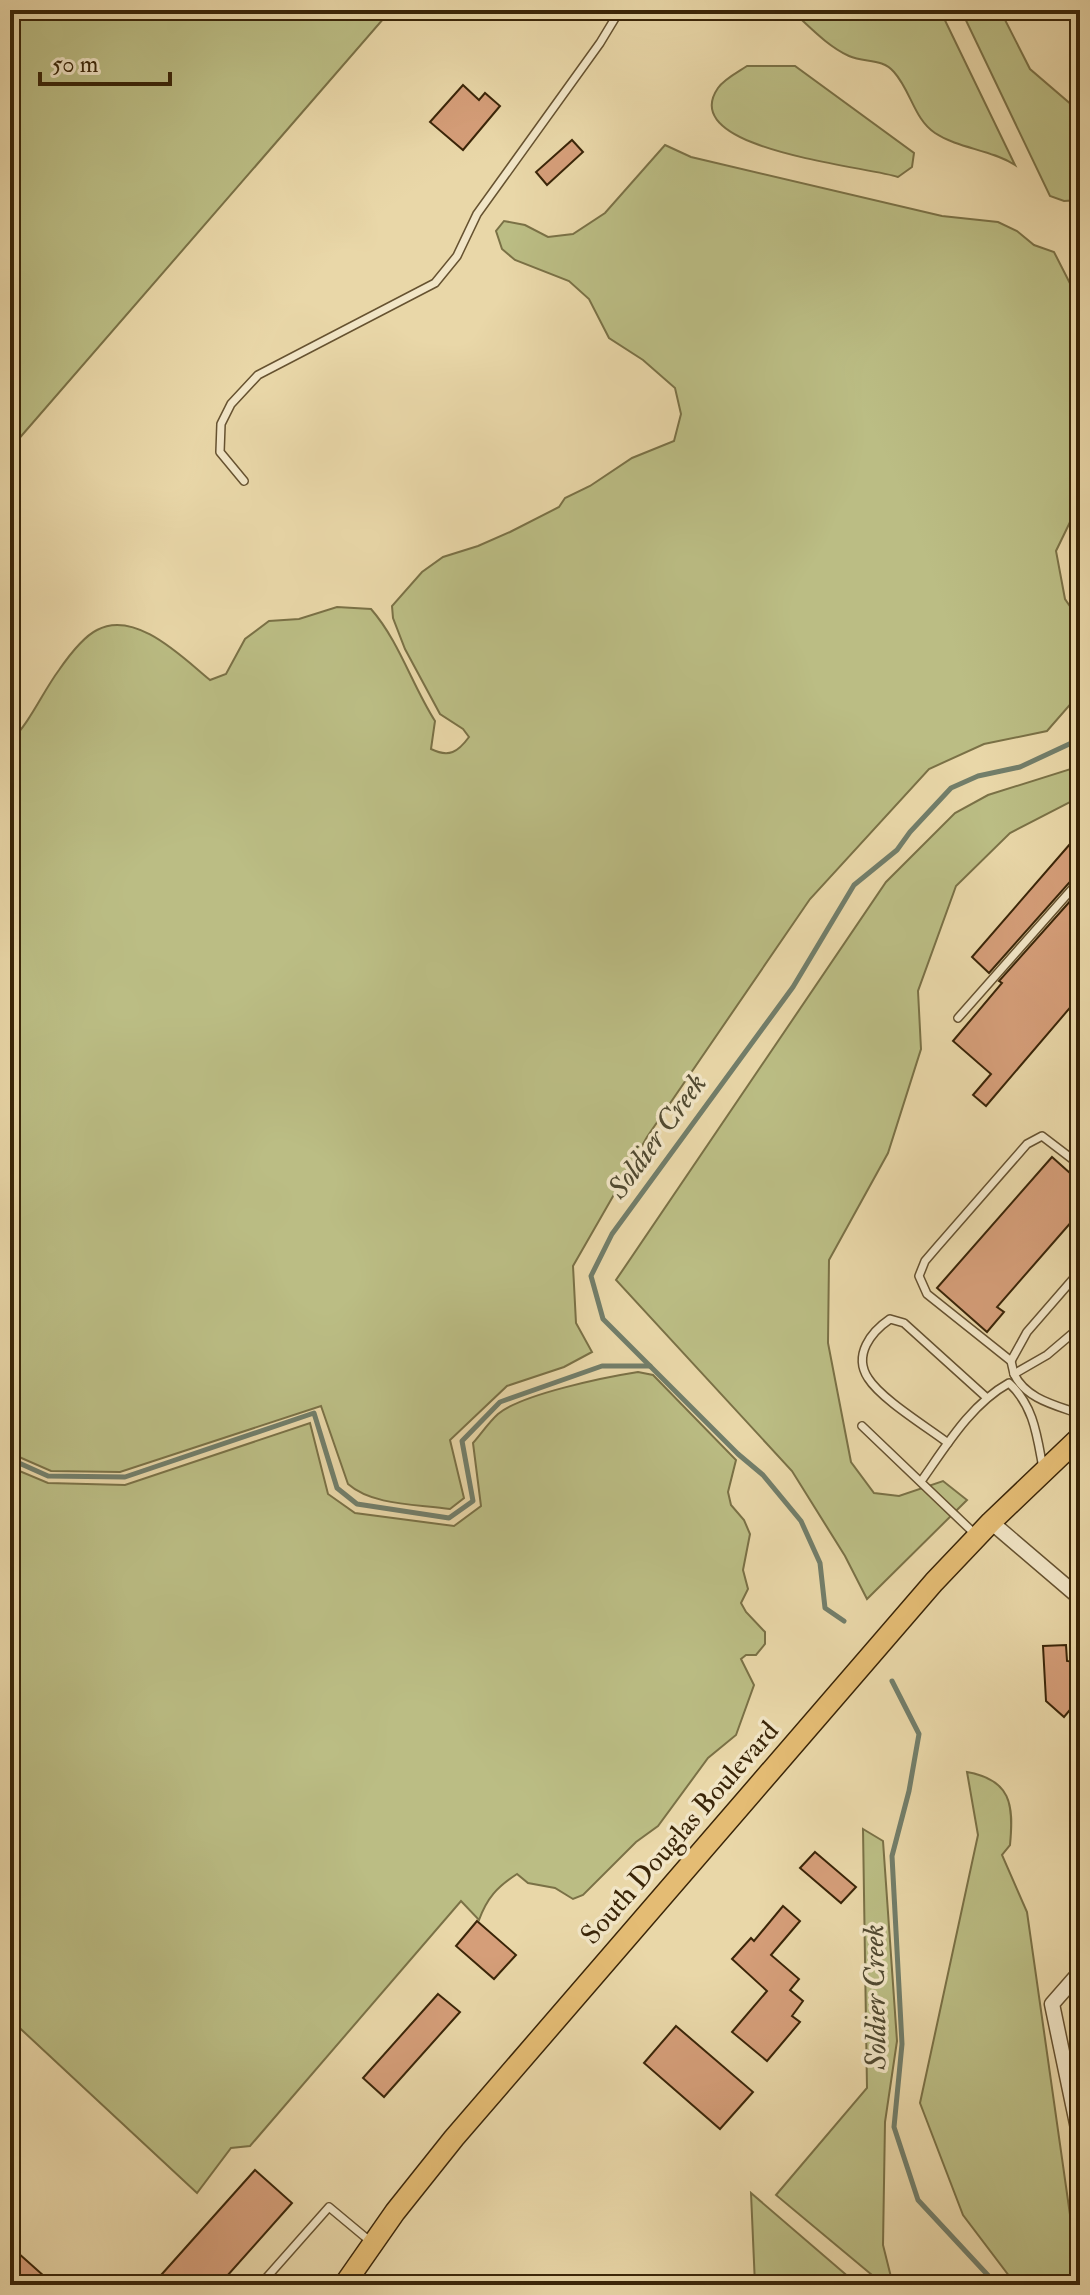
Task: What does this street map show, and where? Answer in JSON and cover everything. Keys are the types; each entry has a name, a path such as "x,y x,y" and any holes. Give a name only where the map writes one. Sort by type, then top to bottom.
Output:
{"main road":[{"name":"South Douglas Boulevard","path":"344,2285 454,2138 934,1582 1080,1437"}],"street":[{"path":"984,1529 1080,1598"},
{"path":"1080,1972 1052,2004 1080,2138"}],"lane":[{"path":"244,481 220,452 221,424 231,404 258,375 435,283 457,256 477,214 600,43 620,10"},
{"path":"958,1018 1080,880"},
{"path":"1032,1396 1018,1382 1011,1361 927,1294 919,1276 931,1254 1027,1144 1042,1136 1080,1165"},
{"path":"1011,1361 1027,1332 1080,1271"},
{"path":"948,1443 868,1378 863,1351 870,1338 890,1319 904,1323 987,1398"},
{"path":"1014,1374 1047,1355 1080,1327"},
{"path":"922,1480 948,1443 987,1398 1009,1383 1020,1394 1032,1415 1044,1471"},
{"path":"1020,1394 1080,1414"},
{"path":"862,1426 922,1480 947,1509 984,1529"},
{"path":"260,2285 329,2207 373,2244"}],"green space":[{"path":"10,10 391,10 10,449"},
{"path":"791,10 940,10 1015,165 935,133 922,120 894,72 879,63 841,52"},
{"path":"961,10 1000,10 1030,69 1080,112 1080,200 1064,201 1050,196"},
{"path":"747,66 795,66 914,153 912,167 898,177 816,160 748,141 723,127 712,109 718,88"},
{"path":"665,145 691,157 942,216 998,222 1017,231 1034,245 1054,252 1080,303 1080,513 1072,518 1056,551 1065,599 1076,615 1080,629 1080,690 1047,731 984,744 929,769 810,899 647,1137 573,1266 576,1323 592,1352 564,1367 507,1386 450,1440 464,1498 450,1509 383,1500 348,1484 321,1406 120,1472 51,1471 10,1453 10,742 67,659 81,642 97,630 112,625 143,631 173,649 210,680 226,674 245,639 269,621 299,619 337,607 371,609 390,635 435,721 431,749 448,753 461,746 469,737 463,729 440,714 405,649 393,618 392,606 422,572 443,557 510,532 559,507 565,498 590,486 632,458 674,441 681,414 675,388 643,360 609,338 589,299 569,281 515,260 502,249 496,231 504,221 525,225 548,237 573,234 605,213"},
{"path":"1080,766 1080,797 1010,833 956,886 918,991 921,1049 888,1153 829,1260 828,1343 851,1462 874,1493 899,1496 943,1481 967,1500 867,1599 845,1556 792,1471 616,1280 886,882 955,813 988,795"},
{"path":"638,1372 653,1375 736,1460 728,1492 731,1505 744,1520 750,1534 743,1570 748,1589 741,1603 765,1632 765,1644 756,1655 746,1655 741,1659 754,1685 736,1735 708,1758 658,1826 636,1842 583,1895 573,1899 555,1888 528,1883 517,1874 494,1894 479,1920 461,1901 250,2146 231,2148 197,2193 10,2019 10,1467 48,1483 125,1485 310,1423 328,1494 355,1513 454,1526 481,1506 473,1443 498,1414 544,1393"},
{"path":"967,1772 993,1781 1001,1788 1010,1806 1010,1845 1002,1855 1027,1912 1080,2285 1016,2285 963,2215 920,2103 978,1835"},
{"path":"863,1829 883,1841 897,2041 885,2122 883,2245 893,2285 884,2285 776,2195 867,2088"},
{"path":"751,2193 858,2285 755,2285"}],"building":[{"path":"463,85 479,100 485,93 500,106 463,150 430,122"},
{"path":"572,140 583,152 547,185 536,172"},
{"path":"1070,844 1080,853 1080,874 989,973 972,957"},
{"path":"1080,890 1080,996 986,1106 973,1095 991,1074 953,1041 1002,983 999,981"},
{"path":"1052,1157 1080,1182 1080,1212 997,1307 1004,1312 987,1332 937,1288"},
{"path":"1066,1645 1067,1661 1080,1663 1080,1698 1064,1717 1046,1701 1043,1646"},
{"path":"815,1852 856,1887 841,1903 800,1868"},
{"path":"783,1906 800,1921 771,1955 799,1979 790,1990 803,2001 792,2016 800,2022 767,2061 732,2032 767,1991 732,1959 751,1938 754,1941"},
{"path":"477,1921 516,1955 494,1979 456,1946"},
{"path":"438,1994 460,2012 384,2097 363,2078"},
{"path":"676,2026 753,2092 720,2129 644,2063"},
{"path":"255,2170 292,2203 219,2285 175,2285 162,2274"},
{"path":"17,2252 54,2285 10,2285 10,2261"}],"waterway":[{"name":"Soldier Creek","path":"1080,552 1080,559"},
{"name":"Soldier Creek","path":"844,1621 825,1608 820,1563 801,1521 763,1475 738,1454 603,1319 591,1276 612,1234 793,987 854,885 897,850 951,788 978,776 1020,767 1080,739"},
{"path":"10,1459 48,1476 125,1477 314,1413 337,1488 357,1504 449,1518 473,1501 462,1441 500,1402 602,1366 650,1366"},
{"name":"Soldier Creek","path":"892,1681 919,1734 909,1791 892,1856 902,2044 894,2127 918,2200 997,2285"}]}
